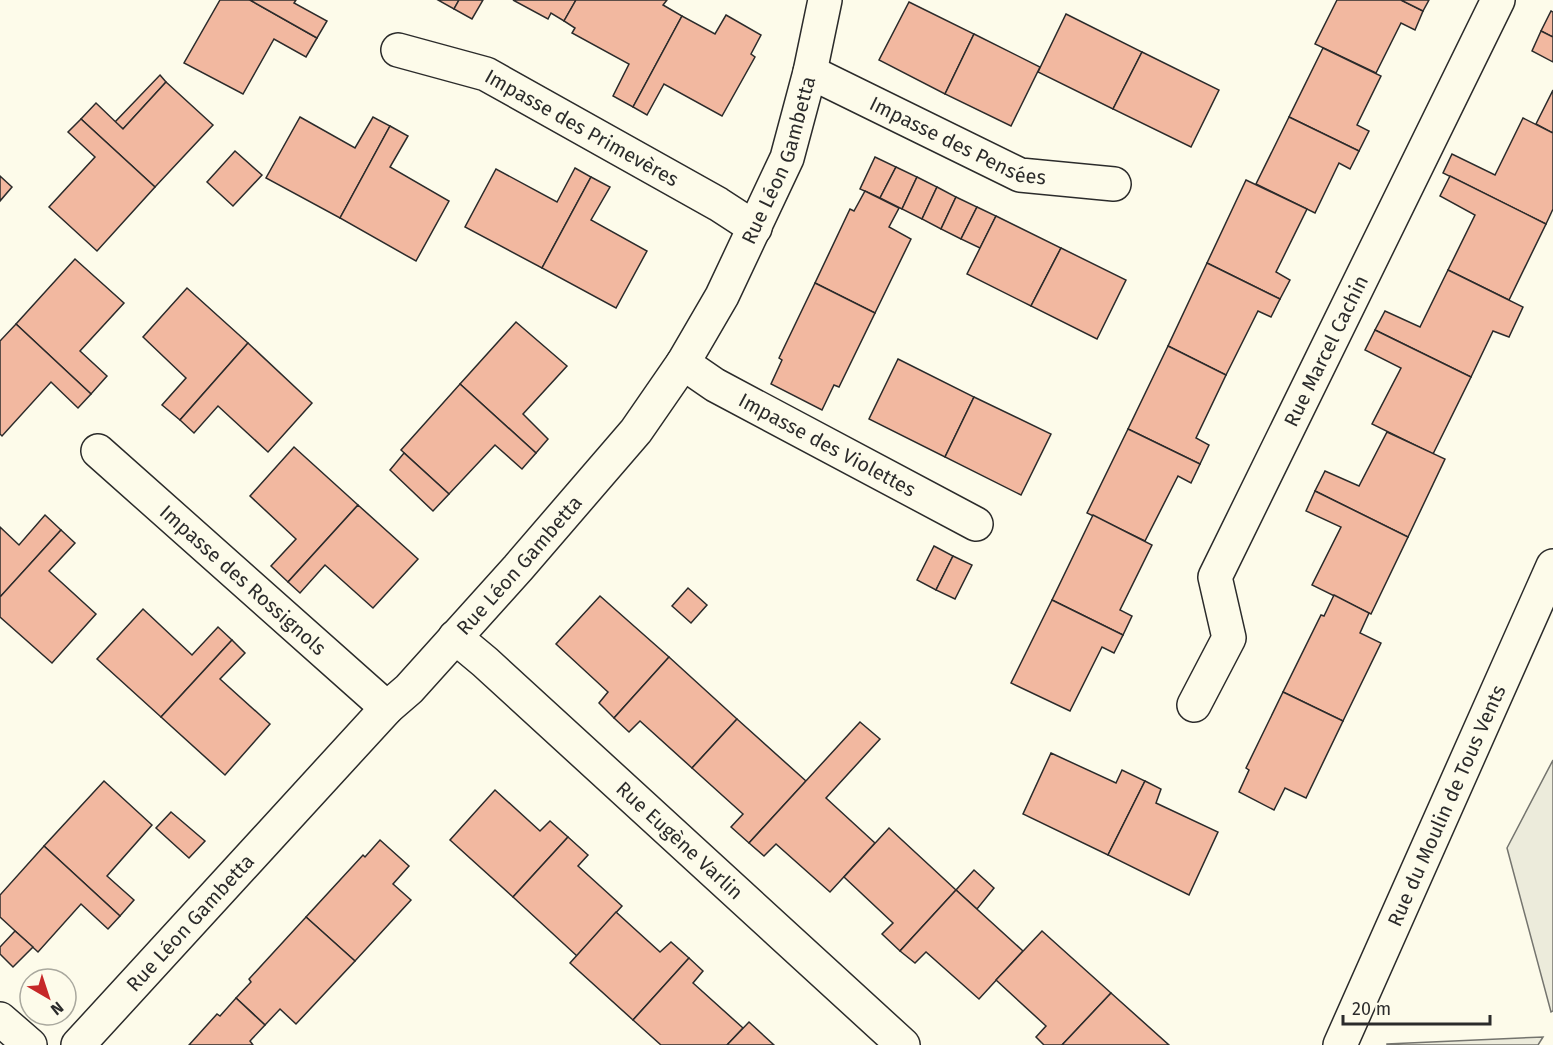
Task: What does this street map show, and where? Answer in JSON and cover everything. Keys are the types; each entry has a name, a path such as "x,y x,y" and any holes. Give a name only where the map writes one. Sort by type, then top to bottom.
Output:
{"street":[{"name":"Rue Léon Gambetta","path":"78,1045 387,708 409,689 519,568 636,431 683,363 722,296 787,158 810,72 825,0"},
{"name":"Rue Marcel Cachin","path":"1194,705 1229,638 1215,577 1498,0"},
{"name":"Impasse des Primevères","path":"398,50 486,74 718,204 755,228"},
{"name":"Impasse des Pensées","path":"810,72 1020,175 1114,184"},
{"name":"Impasse des Violettes","path":"683,363 715,386 976,524"},
{"name":"Impasse des Rossignols","path":"98,451 387,708"},
{"name":"Rue du Moulin de Tous Vents","path":"1340,1045 1553,566"},
{"name":"Rue Eugène Varlin","path":"455,637 903,1045"},
{"path":"0,1019 30,1045"}],"shaded area":[{"path":"1553,760 1553,1011 1551,1012 1507,848"},
{"path":"1543,1037 1538,1045 1387,1045 1387,1044"}],"building":[{"path":"220,0 250,0 317,38 306,57 274,39 243,94 184,63"},
{"path":"250,0 296,0 294,3 327,21 317,38"},
{"path":"438,0 459,0 454,9"},
{"path":"459,0 483,0 472,19 454,9"},
{"path":"513,0 576,0 564,21 551,13 548,19"},
{"path":"576,0 667,0 663,5 682,16 633,107 613,96 629,64 572,33 575,28 564,21"},
{"path":"1337,0 1401,0 1423,11 1415,30 1401,23 1376,73 1315,44"},
{"path":"1401,0 1429,0 1423,11"},
{"path":"909,2 974,34 945,94 879,60"},
{"path":"1551,11 1553,12 1553,37 1541,31"},
{"path":"1066,14 1142,52 1113,109 1038,72"},
{"path":"726,15 761,35 751,54 755,57 722,116 664,84 647,115 633,107 682,16 715,34"},
{"path":"1541,31 1553,37 1553,62 1532,51"},
{"path":"974,34 1040,67 1011,126 945,94"},
{"path":"1323,48 1381,76 1357,125 1369,131 1359,151 1289,117"},
{"path":"1142,52 1219,90 1191,147 1113,109"},
{"path":"160,75 166,82 123,129 115,122"},
{"path":"166,82 213,125 155,187 81,119 96,103 123,129"},
{"path":"1553,90 1553,133 1536,124"},
{"path":"300,117 355,148 373,117 390,126 340,218 266,178"},
{"path":"1289,117 1359,151 1350,169 1339,163 1315,213 1256,184"},
{"path":"1523,118 1553,133 1553,209 1546,224 1443,173 1452,154 1495,175"},
{"path":"81,119 155,187 97,251 49,207 95,157 68,132"},
{"path":"390,126 408,136 390,167 449,201 416,261 340,218"},
{"path":"235,151 262,175 233,206 207,182"},
{"path":"875,157 896,167 880,198 860,189"},
{"path":"896,167 917,177 902,209 880,198"},
{"path":"575,168 591,177 542,268 465,227 496,169 557,202"},
{"path":"0,176 12,187 0,201"},
{"path":"1450,176 1546,224 1509,300 1448,270 1475,215 1440,196"},
{"path":"591,177 610,187 591,220 647,251 616,308 542,268"},
{"path":"917,177 937,187 922,219 902,209"},
{"path":"1246,180 1307,209 1276,272 1290,280 1280,299 1207,263"},
{"path":"937,187 956,197 941,229 922,219"},
{"path":"865,191 899,208 889,227 911,239 875,313 815,283 850,209 854,211"},
{"path":"956,197 977,207 961,239 941,229"},
{"path":"977,207 996,216 980,248 961,239"},
{"path":"996,216 1061,248 1031,306 967,274"},
{"path":"1061,248 1126,280 1097,339 1031,306"},
{"path":"75,259 124,303 80,351 107,376 91,394 16,324"},
{"path":"1207,263 1280,299 1271,317 1258,311 1226,375 1168,346"},
{"path":"1448,270 1523,307 1509,337 1493,331 1471,377 1375,330 1385,311 1420,327"},
{"path":"815,283 875,313 839,387 834,385 822,410 771,384 782,360 779,358"},
{"path":"187,288 248,343 180,420 162,405 186,378 143,337"},
{"path":"516,322 567,366 523,414 548,439 536,453 460,384"},
{"path":"16,324 91,394 78,408 51,382 2,436 0,434 0,341"},
{"path":"1375,330 1471,377 1433,454 1372,424 1401,368 1365,350"},
{"path":"248,343 312,403 268,452 218,406 194,433 180,420"},
{"path":"1168,346 1226,375 1196,438 1209,445 1200,464 1128,429"},
{"path":"898,359 974,397 945,457 869,419"},
{"path":"460,384 536,453 522,469 495,445 449,494 401,450"},
{"path":"974,397 1051,434 1021,495 945,457"},
{"path":"1128,429 1200,464 1191,483 1178,476 1145,541 1087,513"},
{"path":"1387,432 1445,459 1408,537 1315,491 1325,471 1359,486"},
{"path":"294,447 358,505 288,582 271,566 296,539 250,496"},
{"path":"404,453 449,494 433,511 390,470"},
{"path":"1315,491 1408,537 1371,614 1312,585 1341,527 1306,511"},
{"path":"358,505 418,559 373,608 325,565 300,593 288,582"},
{"path":"45,515 61,530 0,597 0,527 19,545"},
{"path":"1093,515 1152,545 1120,610 1132,616 1123,635 1052,600"},
{"path":"61,530 75,543 49,571 96,614 52,663 0,617 0,597"},
{"path":"934,546 953,556 936,590 917,580"},
{"path":"953,556 972,565 955,599 936,590"},
{"path":"688,588 707,605 691,623 672,606"},
{"path":"1334,595 1369,613 1360,633 1381,643 1343,721 1283,692 1321,615 1324,616"},
{"path":"600,596 669,657 614,718 599,703 608,692 556,644"},
{"path":"1052,600 1123,635 1114,653 1102,647 1070,711 1011,683"},
{"path":"143,609 192,655 218,627 232,640 161,717 97,659"},
{"path":"232,640 245,653 220,679 270,724 225,775 161,717"},
{"path":"669,657 737,719 692,768 640,721 629,732 614,718"},
{"path":"1283,692 1343,721 1306,798 1285,788 1274,810 1239,792 1249,770 1246,768"},
{"path":"737,719 806,781 749,843 731,827 743,814 692,768"},
{"path":"860,722 880,739 826,798 875,843 830,892 776,844 764,856 749,843"},
{"path":"1051,753 1116,783 1122,770 1145,781 1108,855 1023,814"},
{"path":"104,781 152,825 107,876 134,900 120,916 44,846"},
{"path":"1145,781 1161,789 1156,803 1218,832 1189,895 1108,855"},
{"path":"495,790 540,831 550,821 568,837 513,897 450,840"},
{"path":"171,812 205,841 189,858 156,828"},
{"path":"889,828 956,890 900,951 882,934 893,923 844,877"},
{"path":"568,837 588,855 578,866 622,906 577,956 513,897"},
{"path":"380,840 409,866 393,884 411,900 355,961 306,917 363,855 365,857"},
{"path":"44,846 120,916 108,929 81,904 38,952 0,917 0,895"},
{"path":"974,870 994,888 977,909 956,890"},
{"path":"956,890 1023,951 979,999 926,952 915,963 900,951"},
{"path":"616,912 660,952 671,942 689,958 633,1020 570,963"},
{"path":"306,917 355,961 296,1024 280,1009 265,1025 236,998 251,982 249,979"},
{"path":"15,931 33,947 13,967 0,954 0,947"},
{"path":"1042,931 1111,993 1062,1045 1044,1045 1036,1037 1046,1026 996,980"},
{"path":"689,958 703,971 693,983 743,1028 727,1045 661,1045 633,1020"},
{"path":"1111,993 1169,1045 1062,1045"},
{"path":"236,998 265,1025 250,1041 253,1045 189,1045 217,1014 220,1016"},
{"path":"749,1022 774,1045 727,1045"}]}
